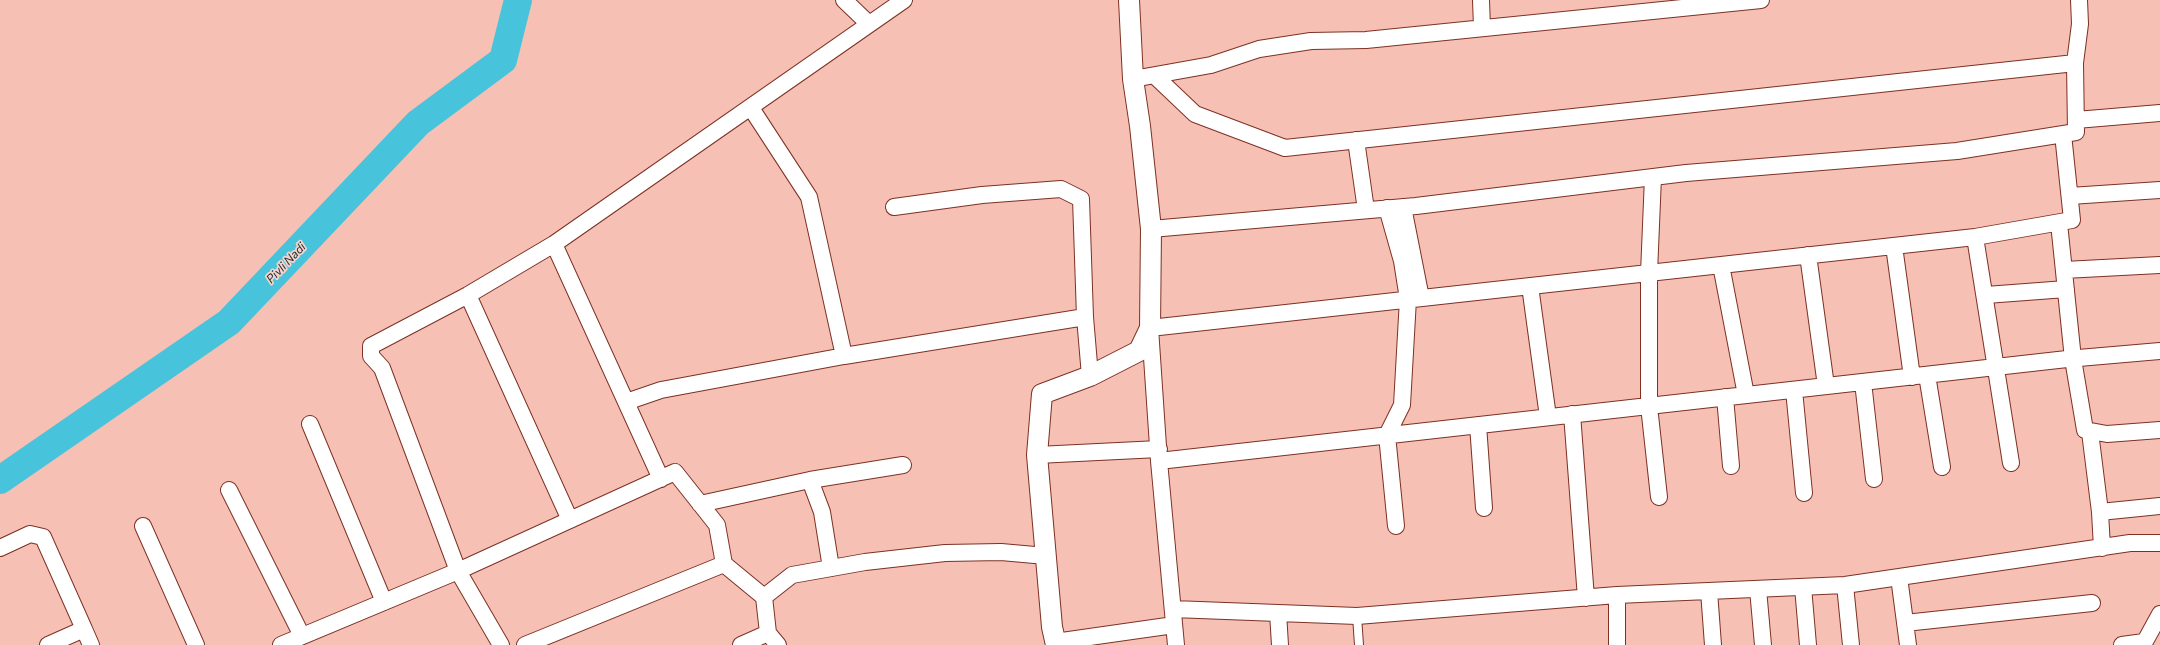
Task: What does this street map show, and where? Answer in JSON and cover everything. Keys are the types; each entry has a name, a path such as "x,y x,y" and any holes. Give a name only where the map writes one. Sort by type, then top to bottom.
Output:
{"street":[{"path":"844,0 869,24"},
{"path":"501,645 458,571 382,368 371,356 371,346 468,295 554,244 904,0"},
{"path":"1130,0 1133,79 1140,126 1151,229 1150,328 1159,455 1176,645"},
{"path":"1481,0 1482,28"},
{"path":"1133,79 1211,65 1259,49 1311,41 1366,40 1761,0"},
{"path":"1151,229 1395,207 1654,176 1957,151 2076,132 2075,63 2080,24 2079,0"},
{"path":"1155,76 1195,114 1285,148 2075,63"},
{"path":"751,108 809,197 844,356"},
{"path":"2076,120 2160,113"},
{"path":"1150,328 1975,237 2059,223 2072,220 2063,134"},
{"path":"1356,140 1366,210"},
{"path":"1654,176 1649,273 1649,406 1659,497"},
{"path":"894,208 982,195 1061,189 1081,199 1085,317 1090,376"},
{"path":"2070,196 2160,190"},
{"path":"1395,207 1402,261 1414,299 1402,405 1388,435 1396,526"},
{"path":"2059,223 2073,359 2085,430 2107,434 2160,430"},
{"path":"1975,237 1986,295 2011,463"},
{"path":"554,244 661,479"},
{"path":"1894,246 1919,376 1942,467"},
{"path":"1808,255 1826,386"},
{"path":"1722,265 1746,395"},
{"path":"2064,270 2160,265"},
{"path":"1530,286 1548,417"},
{"path":"1986,295 2066,290"},
{"path":"468,295 570,520"},
{"path":"626,402 661,390 844,356 1085,317"},
{"path":"1150,328 1139,351 1090,376 1042,394 1037,454 1052,627 1056,643 1174,617 1278,613 1357,616 1617,595 1845,585 2130,543 2160,543"},
{"path":"1037,454 1159,455 1388,435 1996,367 2160,351"},
{"path":"1863,382 1874,479"},
{"path":"1794,390 1804,493"},
{"path":"1725,397 1731,466"},
{"path":"1572,414 1586,598"},
{"path":"310,424 384,602"},
{"path":"1478,425 1484,508"},
{"path":"2090,432 2100,512 2102,548"},
{"path":"700,504 810,480 903,465"},
{"path":"281,645 458,571 675,472 717,525 724,564 764,597 773,639 741,645"},
{"path":"810,480 822,512 831,568"},
{"path":"229,490 302,636"},
{"path":"2100,512 2160,506"},
{"path":"142,526 196,645"},
{"path":"0,548 30,534 43,537 91,645"},
{"path":"764,597 792,574 865,562 945,553 1001,552 1046,556"},
{"path":"525,645 724,564"},
{"path":"1899,577 1908,645"},
{"path":"1845,585 1851,645"},
{"path":"1803,587 1808,645"},
{"path":"1758,589 1763,645"},
{"path":"1709,591 1713,645"},
{"path":"1617,595 1617,645"},
{"path":"1906,623 2092,603"},
{"path":"1278,613 1280,645"},
{"path":"2122,645 2143,644 2160,614"},
{"path":"48,645 84,628"}],"lane":[{"path":"1357,616 1358,645"}],"waterway":[{"name":"Pivli Nadi","path":"0,480 229,322 418,123 503,60 518,0"}]}
